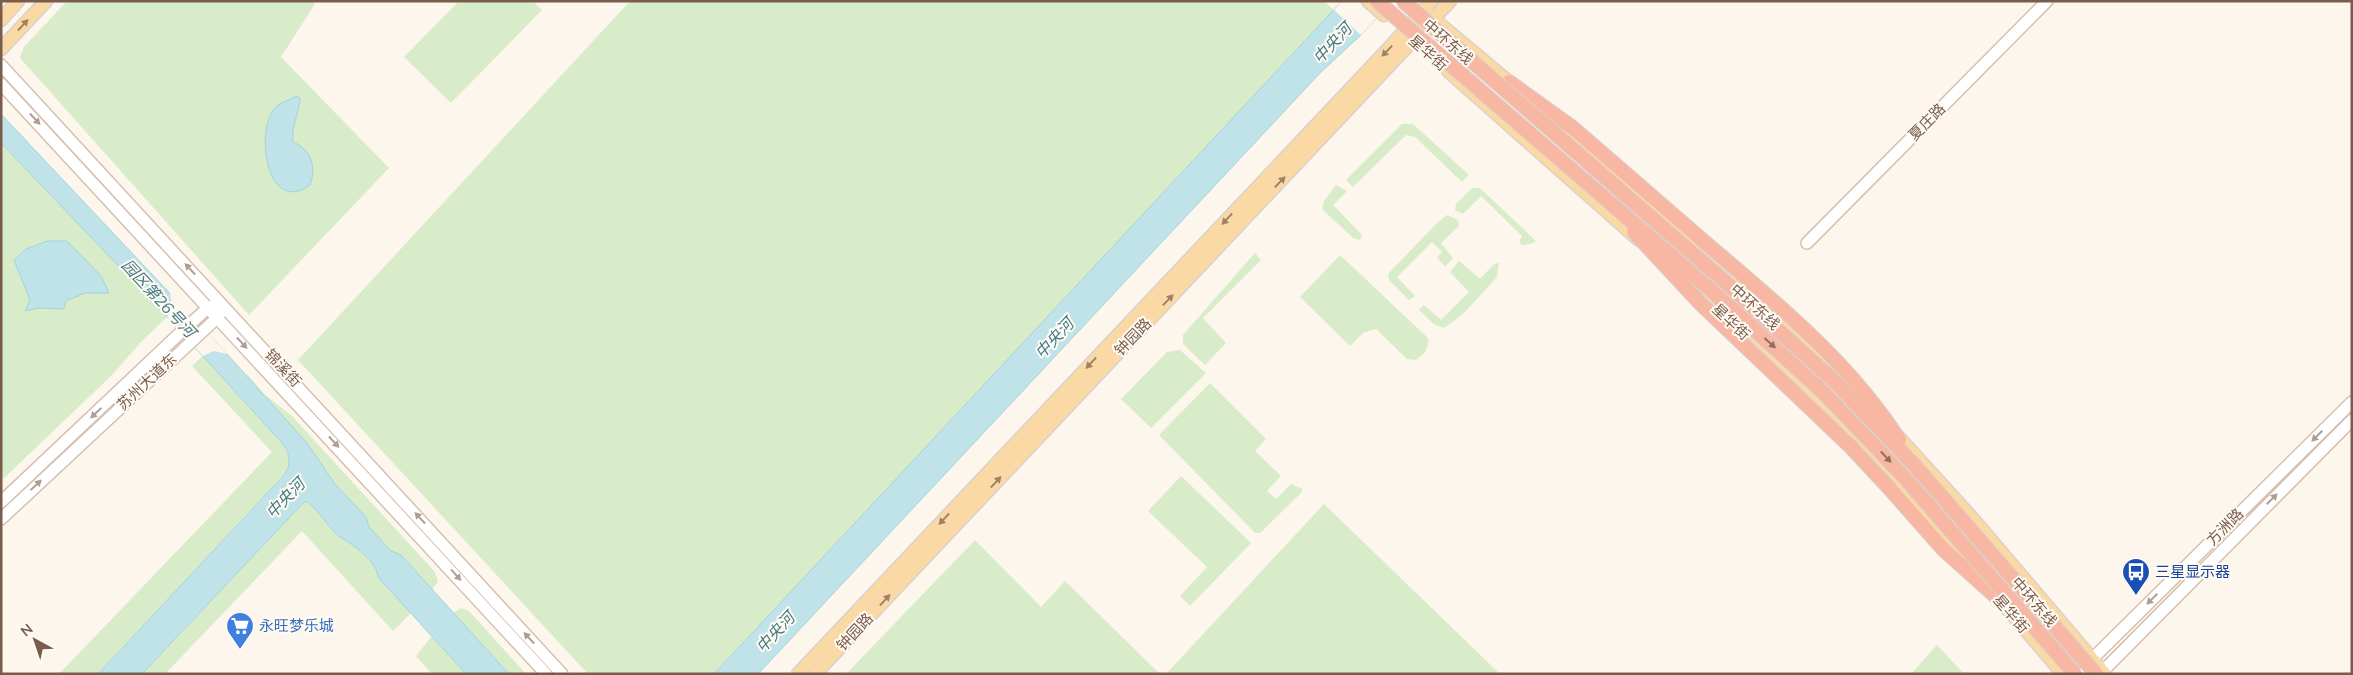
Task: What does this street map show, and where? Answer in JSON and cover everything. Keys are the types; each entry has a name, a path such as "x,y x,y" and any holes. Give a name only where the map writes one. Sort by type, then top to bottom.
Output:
{"highway":[{"name":"中环东线","path":"1403,1 1803,352 1917,468 2101,673"},
{"name":"中环东线","path":"1379,7 1712,291 1829,398 1905,478 2076,674"},
{"path":"1509,82 1573,128 1780,308 1844,368 1880,409 1917,468"},
{"path":"1602,196 1657,259 1808,404 1891,490 1943,549 2002,602"}],"main road":[{"path":"1,20 18,1"},
{"path":"1,50 46,1"},
{"name":"星华街","path":"1368,1 1379,7 1409,37 1705,298 1814,398 1897,485 2002,602 2063,674"},
{"name":"星华街","path":"1413,1 1427,6 1434,19 1509,82 1840,374 1973,519 2092,658 2101,673"},
{"name":"钟园路","path":"798,674 1409,37 1434,19 1450,1"},
{"name":"夏庄路","path":"1807,243 2047,1"},
{"name":"钟园路","path":"815,674 1409,37 1427,6"},
{"name":"锦溪街","path":"1,65 562,674"},
{"name":"锦溪街","path":"1,84 218,316 546,674"},
{"path":"209,307 223,305"},
{"name":"苏州大道东","path":"1,519 218,316 223,305"},
{"name":"苏州大道东","path":"1,502 209,307"},
{"name":"方洲路","path":"2076,674 2352,402"},
{"name":"方洲路","path":"2101,673 2352,420"}],"green space":[{"path":"67,1 312,1 315,4 281,57 389,168 249,315 20,58 24,47"},
{"path":"459,1 533,1 542,10 451,103 404,57"},
{"path":"630,1 1324,1 1334,10 714,674 588,674 298,360"},
{"path":"1402,124 1413,124 1469,175 1462,182 1415,137 1406,135 1353,187 1346,180"},
{"path":"1,143 167,317 142,341 111,376 1,481"},
{"path":"1336,185 1347,191 1333,205 1362,235 1360,240 1353,238 1322,209 1324,201"},
{"path":"1472,188 1480,188 1536,241 1521,245 1520,240 1522,236 1481,196 1463,214 1455,210 1456,204"},
{"path":"1447,215 1458,220 1459,226 1441,243 1453,258 1445,267 1437,257 1442,252 1432,242 1397,277 1415,296 1409,300 1389,280 1388,274"},
{"path":"1255,253 1261,260 1203,318 1226,343 1205,365 1183,344 1183,335"},
{"path":"1340,255 1428,338 1427,349 1421,356 1415,360 1407,359 1376,329 1363,333 1350,346 1300,297"},
{"path":"1459,261 1480,279 1494,264 1499,263 1497,277 1462,315 1444,328 1434,324 1419,310 1424,305 1441,320 1469,292 1450,272"},
{"path":"1180,350 1206,373 1151,428 1121,399 1167,352"},
{"path":"203,356 284,445 289,459 286,472 98,674 59,674 272,452 192,366"},
{"path":"247,374 264,394 292,416 435,572 438,582 432,590 401,555 391,551 369,527 366,517 335,484 245,375"},
{"path":"1210,383 1266,439 1255,451 1281,476 1267,491 1276,499 1291,484 1303,489 1260,533 1255,533 1159,435"},
{"path":"1181,476 1251,543 1190,606 1180,596 1207,567 1148,511"},
{"path":"304,502 310,504 343,539 357,547 376,568 378,577 411,613 393,631 302,531 165,674 142,674"},
{"path":"1324,504 1500,674 1166,674"},
{"path":"975,540 1041,607 1065,581 1160,674 846,674"},
{"path":"461,608 469,611 526,674 509,674 453,613"},
{"path":"432,636 466,674 432,674 416,656"},
{"path":"1937,645 1964,674 1911,674"}],"water":[{"name":"中央河","path":"1342,1 1392,1 1361,35 1321,72 758,674 714,674"},
{"path":"297,96 300,98 293,131 293,142 308,154 311,159 313,172 310,185 295,192 283,189 274,180 268,165 265,149 266,132 270,117 277,106"},
{"path":"1,114 227,354 307,443 335,484 366,517 369,527 391,551 401,555 509,674 466,674 378,577 377,571 369,560 359,550 334,532 312,506 304,502 142,674 98,674 284,475 289,464 288,452 284,445 167,317 1,143"},
{"path":"47,241 67,241 101,276 109,293 85,293 66,301 64,309 38,308 25,311 30,300 14,260 26,249"}],"pier":[{"path":"1342,1 1392,1 1361,35 1334,10"},
{"path":"170,292 227,354 214,351 203,356 167,317 172,308"}],"place":[{"name":"三星显示器","path":"2136,596"},
{"name":"永旺梦乐城","path":"240,650"}],"water label":[{"name":"园区第26号河","path":"159,298"}]}
